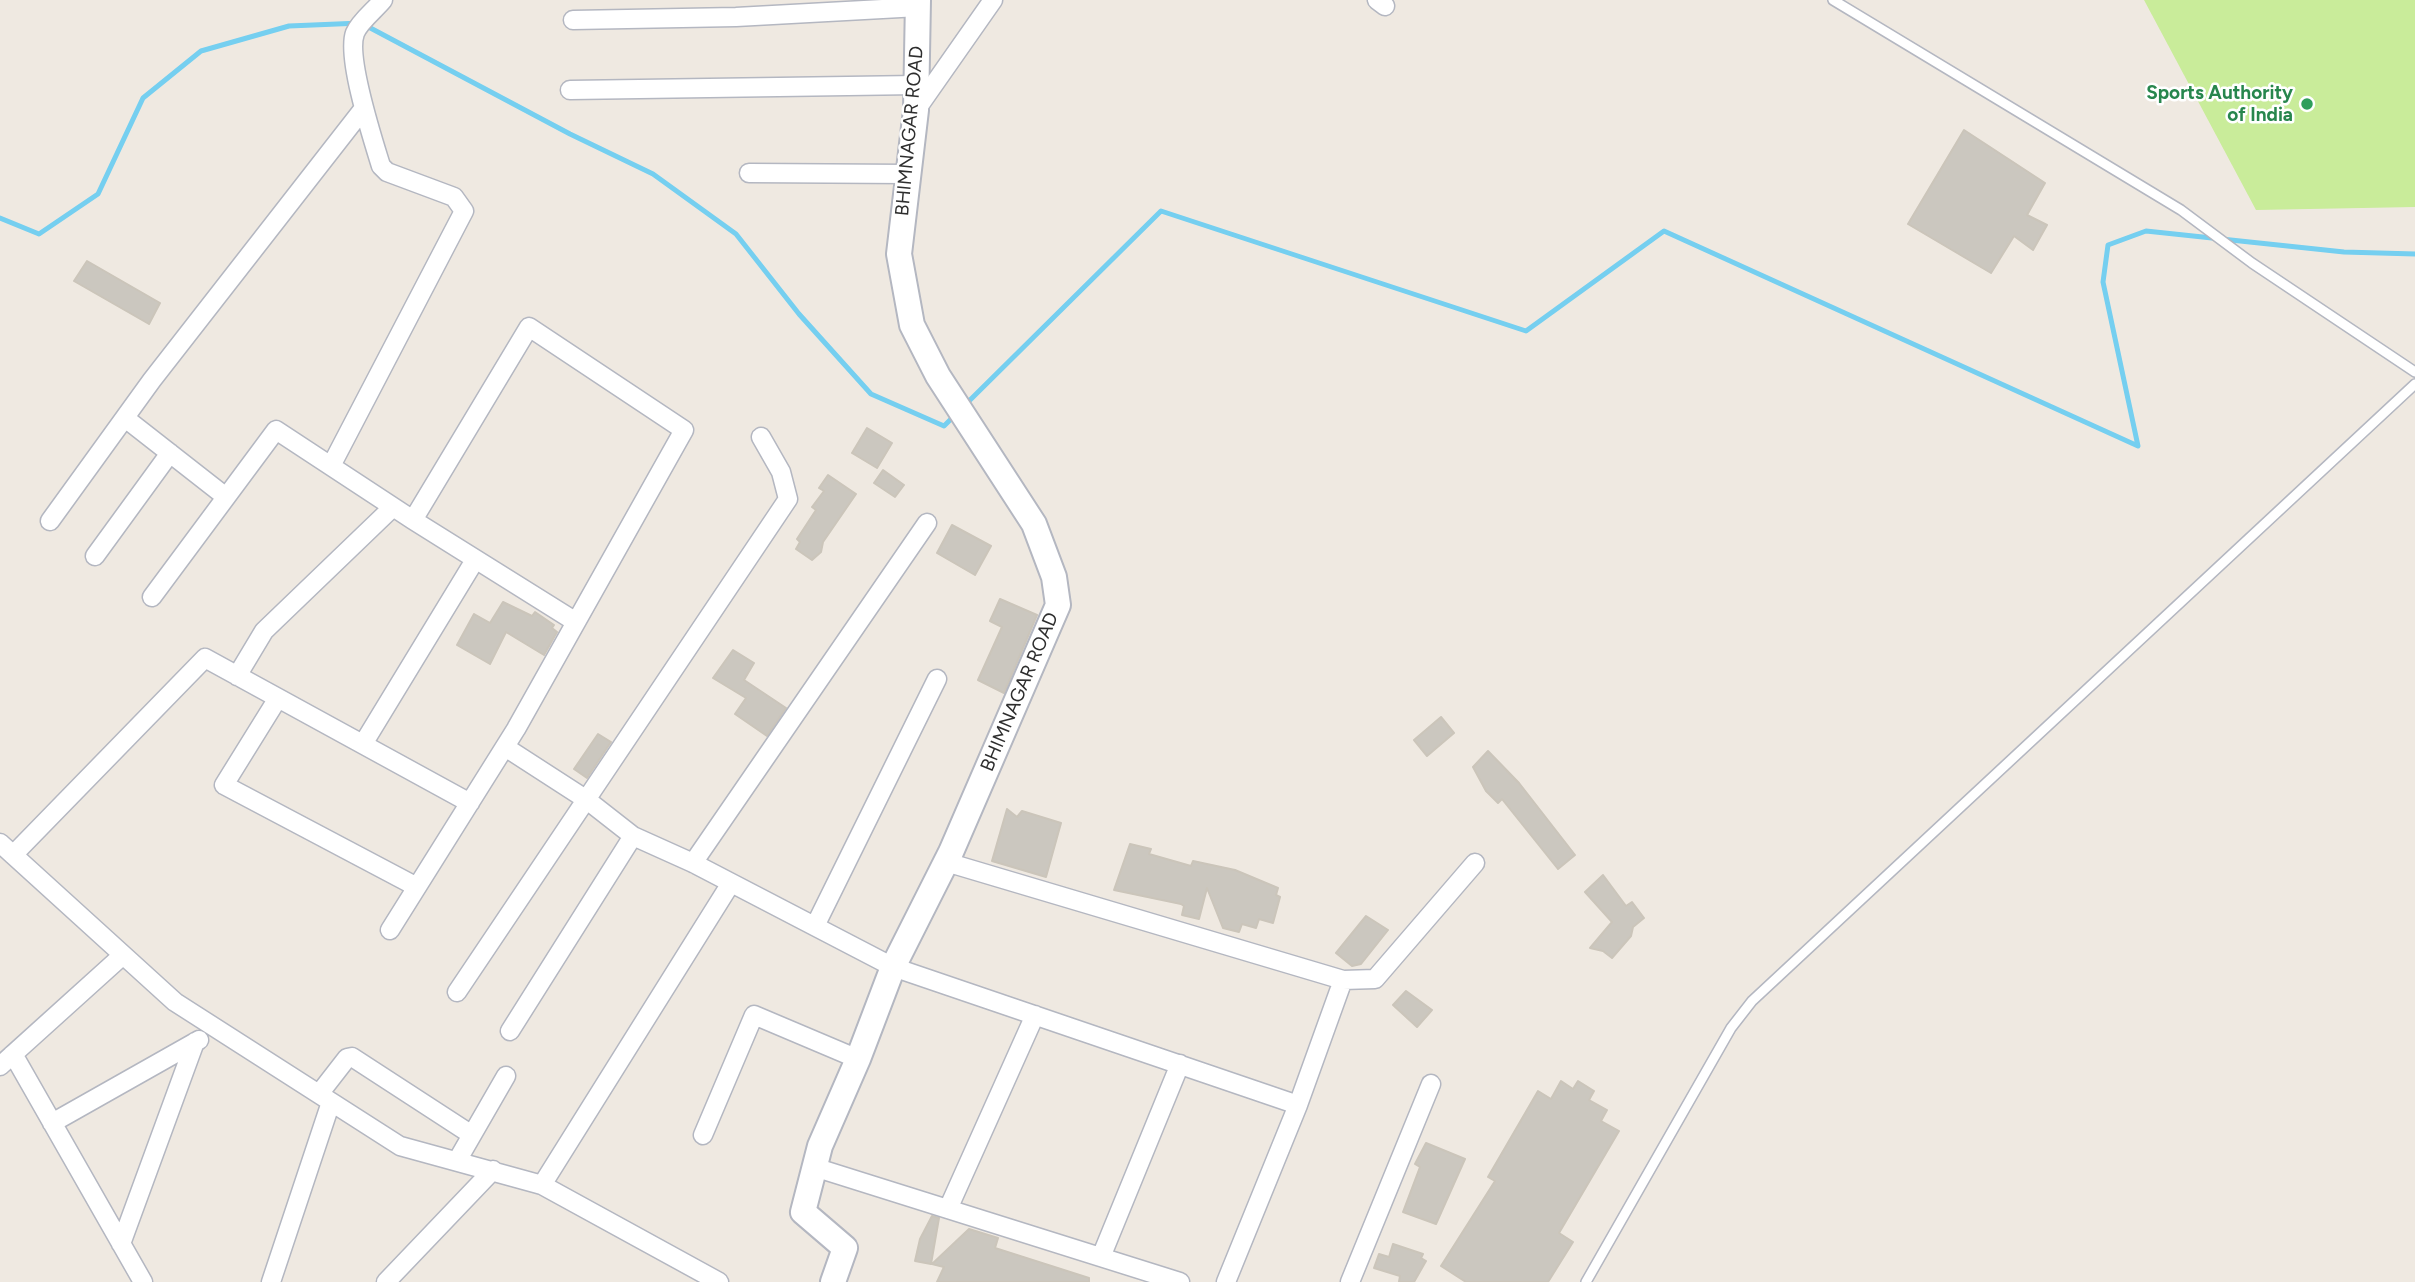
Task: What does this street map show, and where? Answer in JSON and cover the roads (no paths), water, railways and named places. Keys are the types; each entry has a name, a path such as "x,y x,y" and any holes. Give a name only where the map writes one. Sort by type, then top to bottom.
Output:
{"street":[{"path":"331,466 464,211 454,197 383,169 363,108 354,51 356,31 383,0"},
{"path":"916,110 993,0"},
{"path":"573,20 735,8 919,4"},
{"name":"BHIMNAGAR ROAD","path":"833,1282 845,1248 803,1212 820,1146 858,1059 893,967 946,862 1058,605 1054,577 1034,524 938,376 912,326 899,254 916,110 919,4"},
{"path":"570,90 917,85"},
{"path":"50,521 125,418 363,108"},
{"path":"749,173 908,174"},
{"path":"390,930 505,747 684,430 529,327 412,520"},
{"path":"125,418 226,497"},
{"path":"152,597 276,430 412,520 576,622"},
{"path":"457,992 788,499 781,472 761,437"},
{"path":"95,556 170,453"},
{"path":"237,676 264,631 393,507"},
{"path":"693,863 927,523"},
{"path":"363,744 475,560"},
{"path":"470,803 205,658 7,849 175,1002 400,1146 541,1185 719,1282"},
{"path":"815,926 937,679"},
{"path":"278,698 224,785 417,887"},
{"path":"505,747 587,800 633,836 693,863 893,967 1297,1105"},
{"path":"510,1031 633,836"},
{"path":"946,862 1343,980 1375,979 1475,863"},
{"path":"541,1185 731,883"},
{"path":"123,955 7,1060 52,1123 143,1282"},
{"path":"1227,1282 1343,980"},
{"path":"703,1135 754,1015 858,1059"},
{"path":"948,1209 1035,1015"},
{"path":"52,1123 217,1030"},
{"path":"121,1244 195,1042"},
{"path":"271,1282 325,1098 345,1060 352,1058 472,1135"},
{"path":"1101,1257 1180,1064"},
{"path":"457,1161 506,1076"},
{"path":"1350,1282 1431,1084"},
{"path":"814,1167 1180,1282"},
{"path":"386,1282 492,1170"}],"lane":[{"path":"1833,0 2181,210 2252,263 2415,372"},
{"path":"1586,1282 1731,1028 1752,1001 2415,384"}],"waterway":[{"path":"0,218 39,234 98,194 143,98 201,51 289,26 361,23 570,134 653,174 736,234 799,314 871,394 944,426 956,414"},
{"path":"966,404 1161,211 1526,331 1664,231 2138,446 2103,282 2108,245 2146,231 2344,252 2415,254"}],"place":[{"name":"Sports Authority of India","path":"2307,104"}]}
